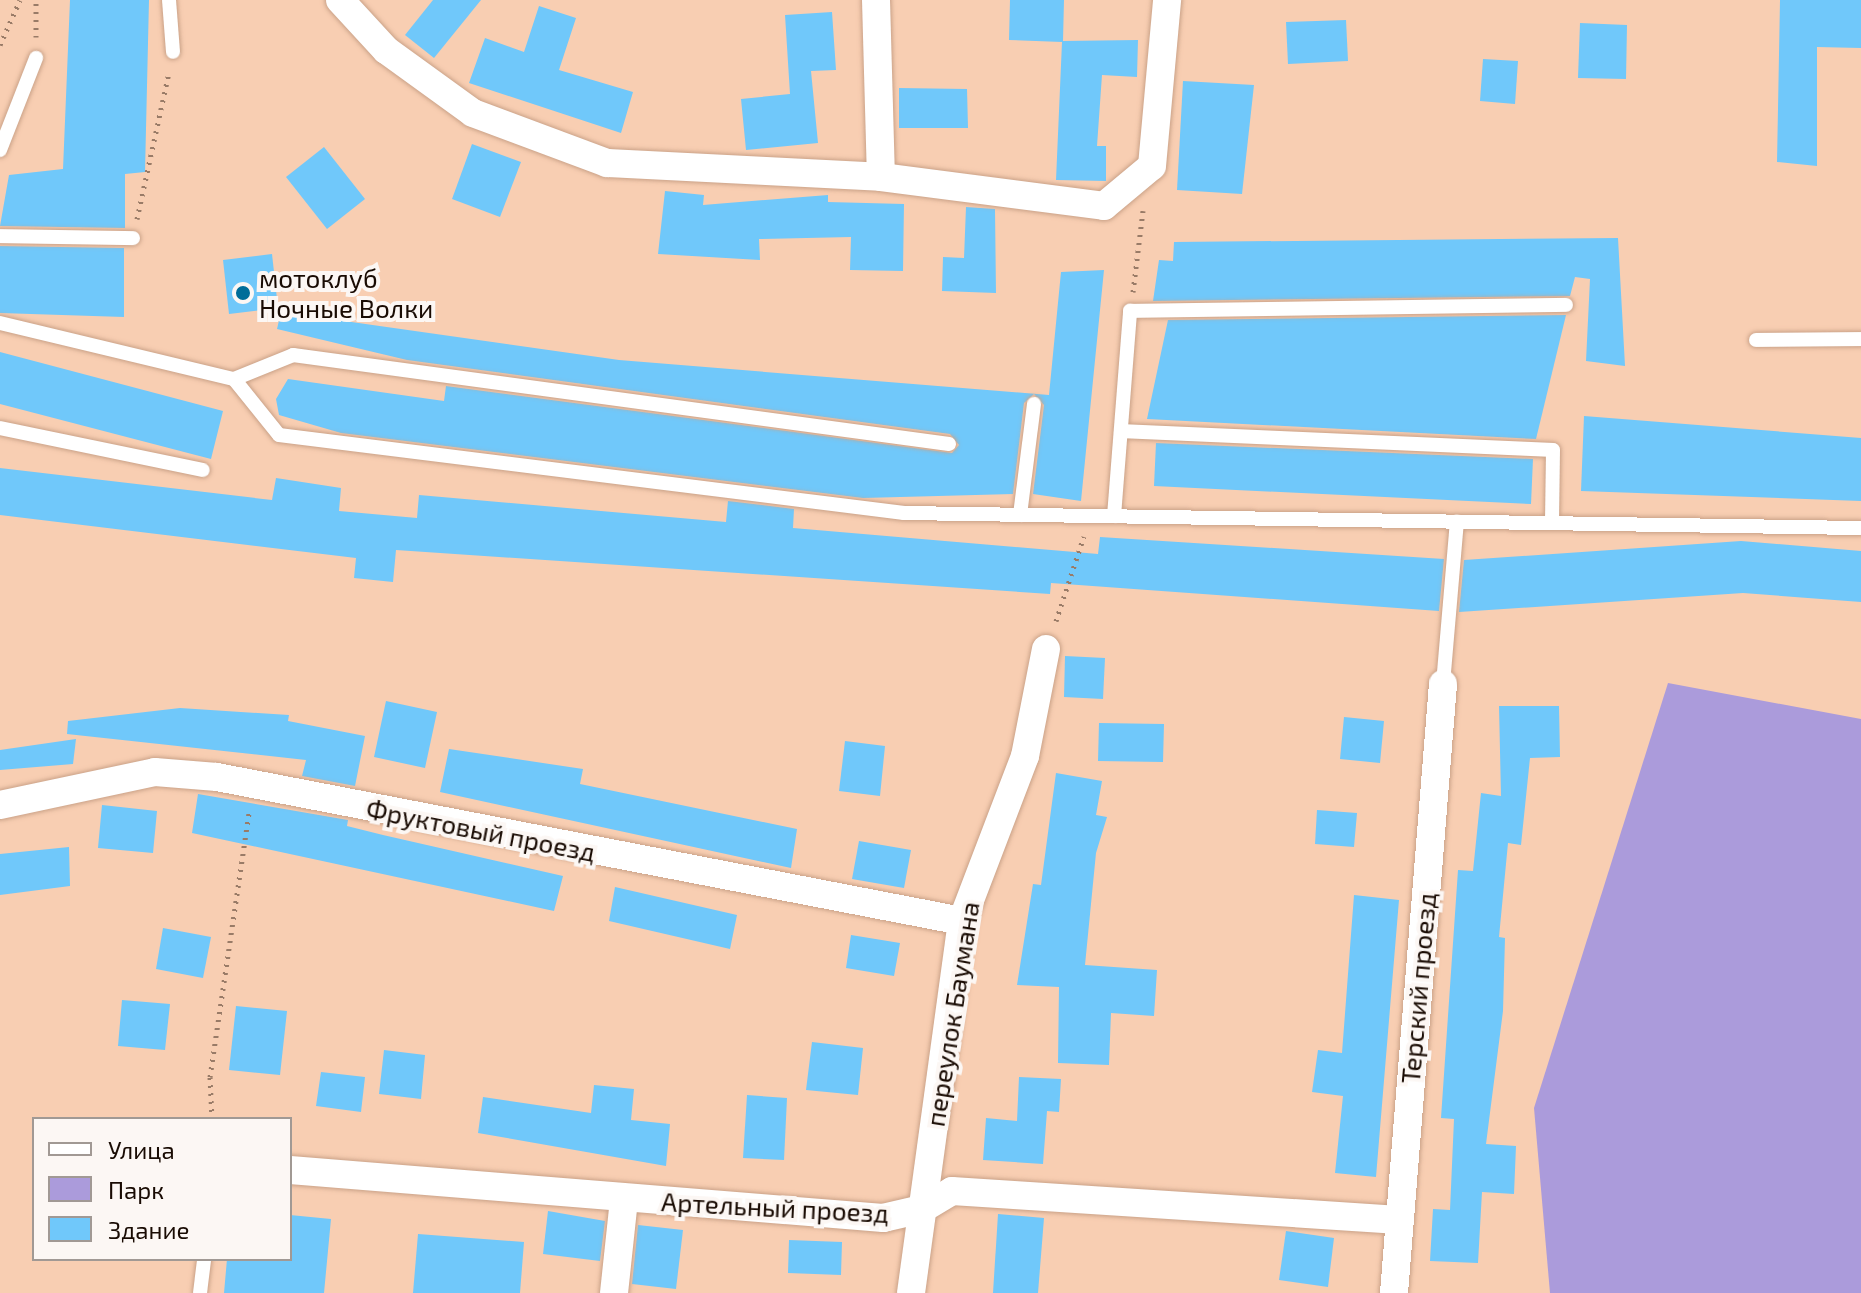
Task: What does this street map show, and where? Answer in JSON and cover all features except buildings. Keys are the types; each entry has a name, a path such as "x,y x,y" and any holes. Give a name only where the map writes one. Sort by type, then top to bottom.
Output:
{"street":[{"path":"340,0 386,50 473,113 607,163 881,177 1104,206 1148,170 1167,0"},
{"path":"876,0 881,177"},
{"name":"переулок Баумана","path":"911,1293 962,921 1025,756 1046,649"},
{"name":"Терский проезд","path":"1394,1293 1443,684"},
{"name":"Фруктовый проезд","path":"0,805 155,772 254,785 962,921"},
{"name":"Артельный проезд","path":"292,1170 883,1218 922,1209 952,1191 1399,1220"},
{"path":"614,1293 624,1199"}],"lane":[{"path":"169,0 173,52"},
{"path":"0,150 36,58"},
{"path":"0,236 133,238"},
{"path":"1114,516 1130,311 1566,305"},
{"path":"0,323 234,379 293,355 949,444"},
{"path":"1756,340 1861,339"},
{"path":"234,379 279,435 904,513 1861,528"},
{"path":"1020,515 1034,404"},
{"path":"0,428 203,470"},
{"path":"1121,431 1553,450 1552,523"},
{"path":"1443,684 1457,522"},
{"path":"200,1293 204,1261"}],"path":[{"path":"0,45 20,0"},
{"path":"36,0 36,58"},
{"path":"133,238 173,52"},
{"path":"1130,311 1148,170"},
{"path":"1046,649 1091,516"},
{"path":"212,1117 210,1077 254,785"}],"green space":[{"path":"1668,683 1861,719 1861,1293 1550,1293 1534,1108"}],"place":[{"name":"мотоклуб Ночные Волки","path":"243,293"}]}
